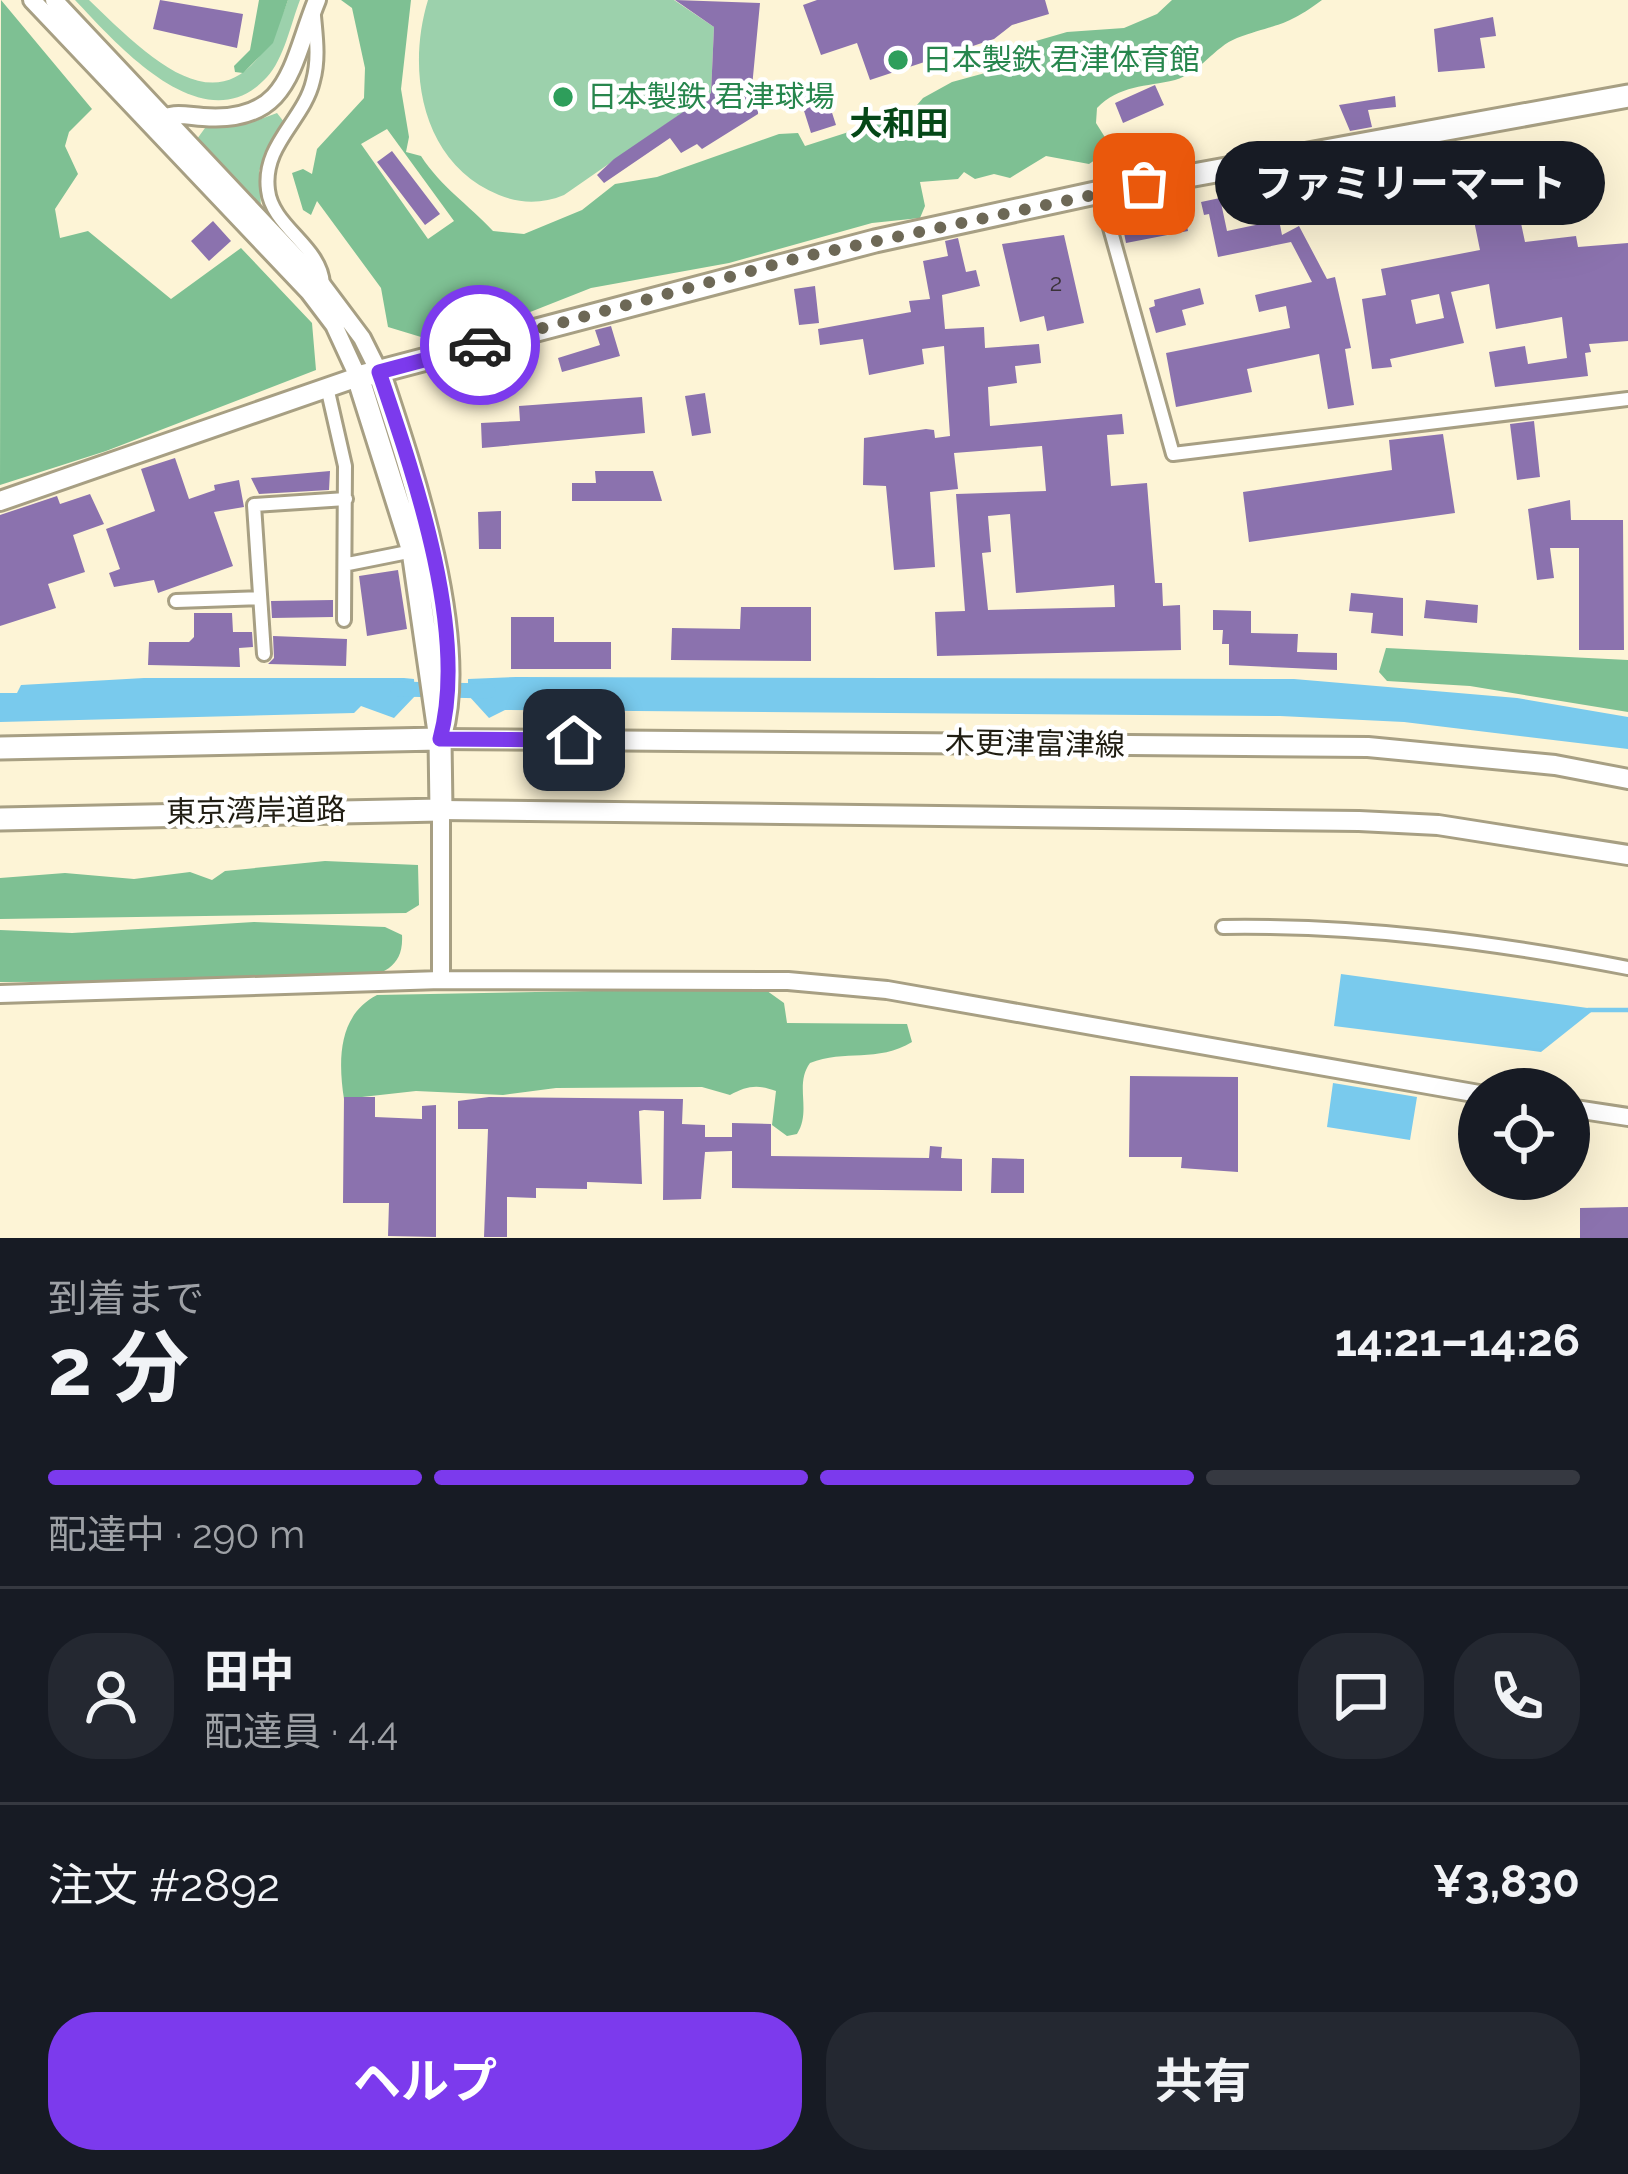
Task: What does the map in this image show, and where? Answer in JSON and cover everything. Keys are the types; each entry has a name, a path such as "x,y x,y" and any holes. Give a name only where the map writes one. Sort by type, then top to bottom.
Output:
{"highway":[{"path":"369,375 802,257 1100,192 1628,96"},
{"path":"369,375 439,670"},
{"path":"369,375 426,528 439,670 441,810"},
{"path":"0,748 440,729"},
{"name":"東京湾岸道路","path":"0,819 441,810"}],"main road":[{"path":"0,501 369,375"},
{"name":"木更津富津線","path":"440,729 1368,747 1555,765 1628,779"},
{"path":"441,810 1359,821 1438,825 1628,855"}],"street":[{"path":"32,0 323,286 362,338 369,375"},
{"path":"55,0 309,292 369,375"},
{"path":"158,122 238,116 265,106 288,86 316,4"},
{"path":"316,4 313,83 274,151 267,188 272,206 322,274 323,286"},
{"path":"1100,192 1173,454 1628,398"},
{"path":"327,387 346,499 344,620"},
{"path":"264,654 254,505 346,499"},
{"path":"348,563 413,551"},
{"path":"176,602 260,598"},
{"path":"441,810 441,980"},
{"path":"1223,927 1326,925 1442,937 1628,968"},
{"path":"0,994 441,980 788,981 887,990 1221,1053 1458,1091"},
{"path":"1590,1111 1628,1117"}],"green space":[{"path":"1,0 92,109 69,132 65,146 78,174 55,209 60,238 88,231 171,299 241,248 312,323 316,370 106,451 0,485"},
{"path":"75,0 89,0 171,70 198,81 222,82 246,70 268,44 288,0 300,0 283,51 267,77 242,95 216,100 189,94 163,80 113,40"},
{"path":"259,0 288,0 273,43 243,73 235,72 234,66 250,50"},
{"path":"341,0 411,0 401,89 409,137 406,152 421,156 493,231 524,234 582,210 615,184 657,177 779,134 798,133 805,146 911,112 923,98 952,82 1007,67 1029,43 1067,32 1124,28 1157,14 1172,0 1322,0 1288,21 1229,42 1184,77 1105,100 1097,108 1096,123 1106,139 1101,156 1089,164 1046,156 1010,178 994,174 975,179 964,172 958,179 920,182 925,206 920,218 872,223 729,263 591,288 505,322 421,337 388,327 381,288 317,201 311,215 303,210 292,173 303,169 312,174 317,149 364,98 365,68 352,8","holes":["387,129 454,221 428,239 361,144"]},
{"name":"日本製鉄 君津球場","path":"428,0 674,0 714,27 711,93 564,195 540,201 507,198 473,181 452,162 426,113 419,56"},
{"path":"277,113 284,122 259,171 261,207 197,139 205,128 247,124"},
{"path":"1386,648 1628,660 1628,712 1470,686 1387,681 1379,672"},
{"path":"325,861 418,865 419,905 406,913 0,919 0,878 65,873 134,879 190,872 212,880 225,871"},
{"path":"254,922 385,927 402,935 402,946 390,967 356,981 0,982 0,930 72,933"},
{"path":"763,988 784,1003 787,1023 907,1024 912,1042 886,1052 810,1063 803,1080 801,1125 797,1134 787,1136 772,1125 776,1091 758,1087 730,1095 702,1087 556,1088 503,1095 416,1091 344,1099 341,1069 348,1026 377,995"}],"water":[{"path":"144,678 404,678 414,679 415,696 394,718 361,706 354,713 0,722 0,693 17,693 21,685"},
{"path":"468,679 1294,679 1517,698 1628,717 1628,749 1404,722 1280,716 505,710 489,718 468,695"},
{"path":"1341,974 1595,1009 1541,1052 1334,1026"},
{"path":"1333,1083 1417,1097 1410,1140 1327,1127"}],"building":[{"path":"160,0 243,14 237,48 153,29"},
{"path":"675,0 760,3 752,87 758,87 758,114 702,149 697,144 681,153 670,138 604,183 597,175 614,159 711,93 714,27"},
{"name":"日本製鉄 君津体育館","path":"817,0 1045,0 1049,14 1012,25 994,39 870,80 857,43 821,55 803,5"},
{"path":"1493,17 1496,36 1480,38 1485,68 1438,72 1434,29"},
{"path":"1155,85 1164,105 1123,123 1115,103"},
{"path":"824,88 836,125 811,133 799,95"},
{"path":"1395,96 1396,107 1368,110 1372,127 1350,131 1339,105"},
{"path":"392,151 440,214 425,225 377,162"},
{"path":"1515,195 1525,242 1576,236 1578,247 1628,243 1628,341 1589,344 1591,352 1585,353 1588,376 1495,387 1489,352 1525,346 1528,364 1567,358 1562,317 1496,329 1489,284 1451,292 1464,343 1390,359 1392,367 1372,369 1362,299 1386,295 1381,269 1480,250 1471,206","holes":["1439,294 1444,318 1416,324 1411,300"]},
{"path":"1220,198 1227,231 1279,220 1282,235 1299,226 1327,279 1335,277 1351,348 1345,349 1354,405 1328,409 1319,354 1247,369 1252,392 1176,407 1166,353 1290,328 1286,306 1259,312 1255,295 1312,282 1291,242 1218,257 1209,214 1204,215 1201,202"},
{"path":"1184,211 1188,231 1126,243 1122,223"},
{"path":"213,221 231,241 209,261 191,241"},
{"path":"1064,235 1084,323 1047,331 1044,316 1020,322 1002,244"},
{"path":"958,238 966,272 976,270 980,286 942,295 945,329 984,327 985,348 1039,344 1041,363 1015,366 1017,383 988,387 990,426 1122,414 1124,434 1107,435 1111,486 1147,483 1155,583 1162,583 1163,606 1180,605 1181,650 937,656 935,612 965,611 956,494 1046,491 1042,446 954,453 958,489 930,492 935,567 894,570 886,486 863,485 864,438 926,429 934,430 935,438 950,436 944,346 922,349 924,364 869,375 863,339 820,345 818,329 911,312 909,301 930,299 923,261 948,256 945,241","holes":["1010,514 1016,593 1114,585 1115,607 988,610 982,553 991,552 988,516"]},
{"path":"815,286 819,323 799,325 794,289"},
{"path":"1200,288 1204,304 1182,310 1186,325 1156,333 1149,308 1155,306 1154,300"},
{"path":"611,326 620,356 562,372 558,358 600,345 595,330"},
{"path":"705,393 711,433 692,436 685,396"},
{"path":"642,397 645,433 482,448 481,423 520,421 519,406"},
{"path":"1534,421 1540,477 1517,480 1510,424"},
{"path":"1443,434 1455,513 1249,542 1243,492 1392,470 1389,440"},
{"path":"175,458 189,499 215,490 214,485 239,480 244,507 214,512 233,566 158,593 154,580 114,587 109,573 120,569 106,529 155,511 141,469"},
{"path":"330,471 329,490 259,494 251,478"},
{"path":"595,471 653,471 662,501 572,501 572,483 596,483"},
{"path":"90,494 104,524 73,535 85,572 48,584 56,608 0,626 0,515 57,496 60,504"},
{"path":"1570,500 1571,520 1623,520 1624,650 1579,650 1579,548 1550,548 1554,578 1537,580 1528,509"},
{"path":"501,511 501,549 479,549 478,512"},
{"path":"398,570 407,629 367,636 359,576"},
{"path":"1351,593 1403,598 1403,636 1371,633 1373,613 1349,611"},
{"path":"333,600 333,617 272,618 271,601"},
{"path":"1426,600 1478,605 1477,623 1424,618"},
{"path":"741,607 811,607 811,661 671,660 672,628 740,629"},
{"path":"1213,610 1251,611 1251,633 1298,634 1297,652 1337,653 1337,670 1229,665 1229,644 1222,644 1223,630 1213,630"},
{"path":"194,613 232,613 233,632 252,632 253,647 239,648 240,667 148,665 149,642 189,642 194,637"},
{"path":"511,617 554,617 554,642 611,642 611,669 511,669"},
{"path":"273,636 347,639 346,666 268,664 274,658"},
{"path":"1130,1076 1238,1077 1238,1172 1181,1168 1182,1157 1129,1157"},
{"path":"344,1097 375,1097 375,1117 422,1119 422,1106 436,1105 436,1237 388,1236 389,1203 343,1203"},
{"path":"489,1097 683,1099 682,1124 705,1125 705,1137 732,1137 732,1123 771,1124 771,1156 929,1158 930,1146 942,1147 941,1158 962,1159 962,1191 732,1188 732,1151 705,1152 701,1199 663,1200 664,1111 644,1110 639,1111 642,1184 587,1182 587,1189 536,1188 536,1198 507,1197 507,1237 484,1237 488,1129 458,1129 458,1101"},
{"path":"992,1158 1024,1159 1024,1193 991,1193"},
{"path":"1628,1207 1628,1238 1580,1238 1580,1208"}],"waterway":[{"path":"398,689 488,691"},
{"path":"1588,1010 1628,1010"}],"way so far":[{"path":"480,345 802,257 1144,184"}],"place":[{"name":"日本製鉄 君津体育館","path":"898,60"},
{"name":"日本製鉄 君津球場","path":"563,97"},
{"name":"ファミリーマート","path":"1144,184"}],"district":[{"name":"大和田","path":"899,123"}],"route":[{"path":"480,345 379,372 418,499 442,620 448,710 440,739 574,740"}]}
